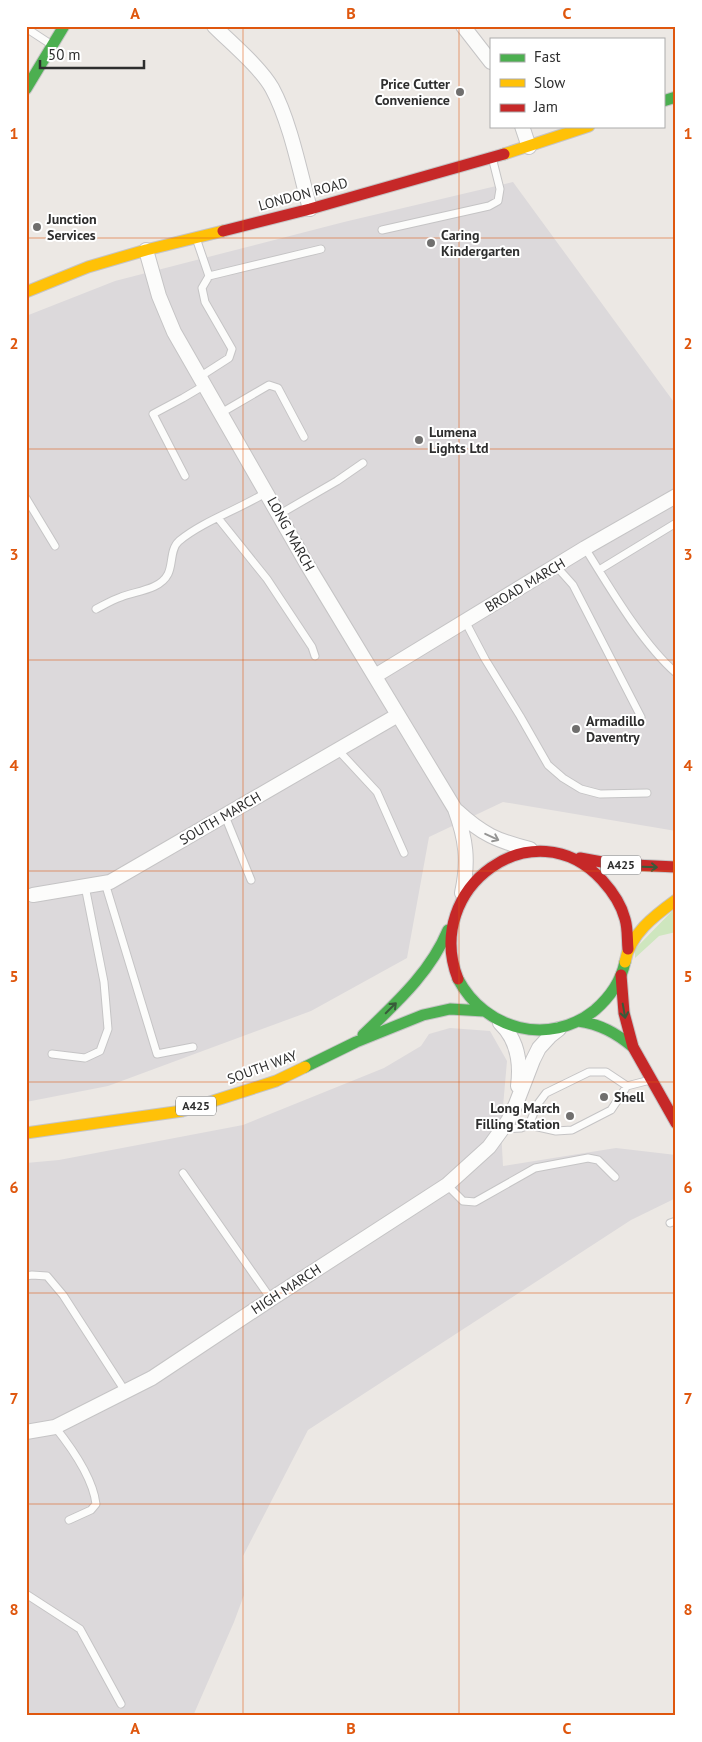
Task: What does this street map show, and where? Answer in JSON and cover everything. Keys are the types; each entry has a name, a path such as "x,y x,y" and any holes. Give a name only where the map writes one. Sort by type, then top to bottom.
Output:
{"main road":[{"path":"26,89 64,26"},
{"path":"664,101 676,97"},
{"name":"LONDON ROAD","path":"26,292 88,267 146,250 310,209 529,147 583,128"},
{"path":"537,851 567,856 589,866 606,882 619,902 627,925 628,949 621,975 614,989 604,1002 592,1013 578,1021 546,1030 529,1030 497,1020 469,997 458,979 452,960 450,939 452,919 461,897 475,878 493,864 514,855 537,851"},
{"name":"A425","path":"567,856 613,864 676,867"},
{"path":"628,949 652,919 676,900"},
{"name":"SOUTH WAY","path":"356,1042 425,972 442,946 452,919"},
{"path":"621,975 624,1013 633,1047 676,1123"},
{"name":"SOUTH WAY","path":"26,1133 182,1111 276,1081 356,1042 432,1012 450,1010 484,1011"},
{"path":"578,1021 589,1022 607,1028 617,1033 633,1047"}],"street":[{"path":"214,26 271,86 283,112 310,209"},
{"path":"463,26 490,61"},
{"path":"523,128 529,147"},
{"name":"LONG MARCH","path":"146,250 159,296 174,332 280,514 308,566 455,809 462,827 466,855 466,869 461,897"},
{"name":"BROAD MARCH","path":"375,676 585,548 676,496"},
{"name":"SOUTH MARCH","path":"33,895 110,882 398,715"},
{"name":"LONG MARCH","path":"455,809 481,832 493,838 537,851"},
{"name":"HIGH MARCH","path":"497,1020 510,1035 519,1058 520,1072 516,1104"},
{"name":"HIGH MARCH","path":"26,1432 55,1427 152,1378 270,1299 447,1185 489,1148 516,1104 539,1048 562,1027"}],"lane":[{"path":"26,28 52,46"},
{"path":"382,230 489,206 498,202 500,189 492,157"},
{"path":"196,238 209,276"},
{"path":"185,476 153,414 203,381 229,358 232,349 205,302 202,288 209,276 320,248"},
{"path":"221,413 269,384 278,388 304,437"},
{"path":"280,514 364,463"},
{"path":"96,609 121,597 154,587 168,574 171,557 178,542 218,518 249,504 267,492"},
{"path":"26,498 55,546"},
{"path":"218,518 267,579 312,647 315,656"},
{"path":"599,570 676,523"},
{"path":"585,548 650,644 676,673"},
{"path":"556,566 573,585 641,717"},
{"path":"465,621 485,659 548,765 563,778 581,789 600,794 648,793"},
{"path":"338,750 377,792 404,853"},
{"path":"225,816 251,880"},
{"path":"105,883 157,1054 193,1046"},
{"path":"52,1054 85,1058 100,1051 108,1029 104,982 85,886"},
{"path":"529,1125 536,1105 546,1093 589,1072 606,1072 627,1086"},
{"path":"502,1129 521,1128 529,1125 556,1131 572,1130 611,1110 627,1086 652,1079"},
{"path":"447,1185 464,1201 475,1202 534,1168 588,1158 598,1160 615,1177"},
{"path":"184,1173 270,1299"},
{"path":"26,1276 46,1276 63,1295 125,1391"},
{"path":"55,1427 72,1449 96,1499 96,1504 91,1510 68,1520"},
{"path":"26,1594 80,1629 121,1704"}],"shaded area":[{"path":"513,182 676,405 676,831 503,802 429,837 407,958 311,1011 108,1086 26,1102 26,316 115,281 344,222"},
{"path":"450,1028 490,1031 507,1061 501,1129 503,1166 616,1148 676,1155 676,1198 631,1220 308,1430 243,1556 244,1595 193,1716 26,1716 26,1163 59,1160 243,1125 384,1068 421,1046 429,1034"}],"green space":[{"path":"676,907 676,932 659,936 635,958 635,949"}],"traffic: fast":[{"path":"26,89 64,26"},
{"path":"664,101 676,97"},
{"path":"363,1035 400,999 422,974 441,946 448,930"},
{"path":"458,979 484,1011 501,1021 519,1028 539,1030 558,1028 577,1021 595,1010 618,982 625,962"},
{"path":"305,1067 356,1042 423,1015 450,1009 484,1011"},
{"path":"578,1021 593,1024 607,1030 633,1047"}],"traffic: slow":[{"path":"504,154 583,128"},
{"path":"26,292 88,267 223,231"},
{"path":"625,962 632,943 644,926 676,900"},
{"path":"26,1133 182,1111 276,1081 305,1067"}],"traffic: jam":[{"path":"223,231 310,209 504,154"},
{"path":"458,979 451,946 456,915 470,888 491,868 517,855 546,851 575,859 602,880 616,898 623,913 627,926 628,949"},
{"path":"580,858 613,864 676,867"},
{"path":"621,975 624,1013 633,1047 676,1123"}],"place":[{"name":"Price Cutter Convenience","path":"460,92"},
{"name":"Junction Services","path":"37,227"},
{"name":"Caring Kindergarten","path":"431,243"},
{"name":"Lumena Lights Ltd","path":"419,440"},
{"name":"Armadillo Daventry","path":"576,729"},
{"name":"Shell","path":"604,1097"},
{"name":"Long March Filling Station","path":"570,1116"}]}
